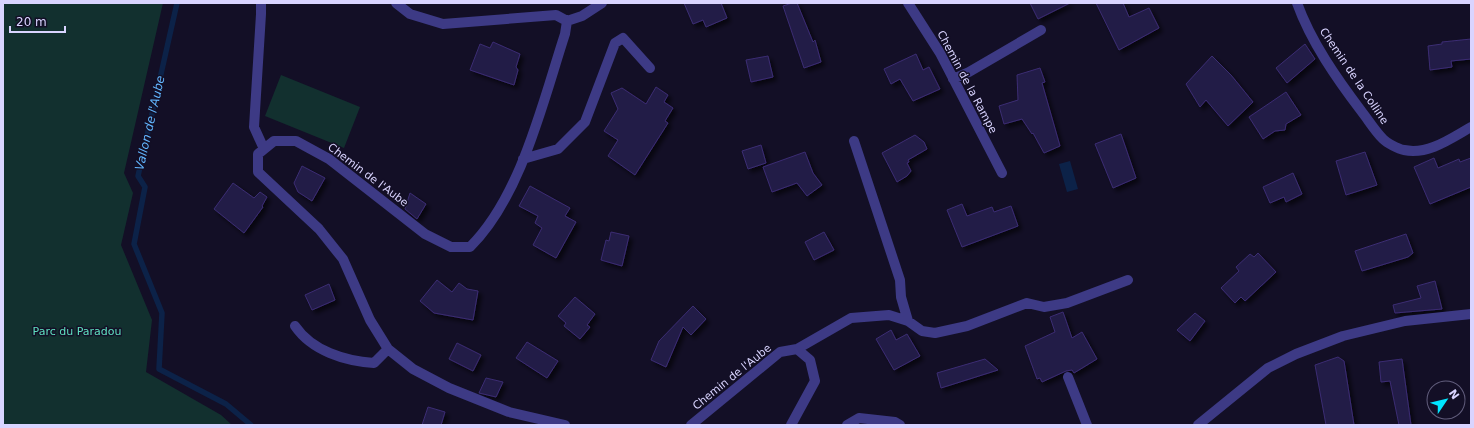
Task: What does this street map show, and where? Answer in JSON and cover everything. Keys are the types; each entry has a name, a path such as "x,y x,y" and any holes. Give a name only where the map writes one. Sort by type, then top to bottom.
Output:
{"street":[{"path":"260,3 262,14 254,127 264,149 258,154 258,172 320,229 343,260 370,320 388,349 413,369 449,388 509,412 540,422 565,425"},
{"path":"396,3 410,14 443,24 556,15 567,21 582,16 602,3"},
{"name":"Chemin de la Rampe","path":"908,3 940,53 1002,173"},
{"name":"Chemin de la Colline","path":"1297,3 1303,21 1319,47 1351,97 1383,139 1402,150 1421,152 1447,141 1471,128"},
{"name":"Chemin de l'Aube","path":"264,149 274,141 296,141 329,159 425,234 451,247 470,247 483,234 513,186 565,34 567,21"},
{"path":"953,79 969,72 1041,30"},
{"path":"523,159 558,149 585,122 615,43 623,38 650,68"},
{"path":"854,141 900,280 901,297 908,320 922,331 935,333 967,326 1027,303 1044,307 1067,303 1128,280"},
{"path":"1198,425 1268,368 1296,354 1343,336 1405,321 1471,314"},
{"name":"Chemin de l'Aube","path":"691,425 780,352 797,349 850,318 890,315 908,320"},
{"path":"295,326 302,337 317,347 354,361 374,363 388,349"},
{"path":"791,425 815,381 810,360 797,349"},
{"path":"1068,377 1087,425"},
{"path":"847,425 859,418 895,422 900,425"}],"green space":[{"name":"Parc du Paradou","path":"3,3 163,3 124,173 133,193 121,245 152,320 146,372 221,415 232,425 3,425"},
{"path":"281,75 360,107 344,148 265,116"}],"water":[{"path":"1070,161 1078,189 1067,192 1059,164"}],"building":[{"path":"684,3 721,3 727,18 706,27 703,20 693,24"},
{"path":"797,3 813,42 815,40 821,62 804,68 783,6"},
{"path":"1030,3 1070,3 1038,19"},
{"path":"1096,3 1123,3 1129,17 1149,8 1159,28 1119,50"},
{"path":"1471,39 1471,59 1451,61 1452,67 1430,70 1428,46 1442,44 1442,42"},
{"path":"493,42 520,54 516,67 518,70 514,85 470,70 480,44 490,48"},
{"path":"1305,44 1315,59 1287,83 1276,68"},
{"path":"916,54 923,70 929,67 940,89 913,101 900,79 891,84 884,69"},
{"path":"768,56 773,77 751,82 746,60"},
{"path":"1212,56 1231,75 1253,102 1228,126 1206,100 1200,107 1186,84"},
{"path":"1040,68 1045,82 1042,83 1060,146 1044,153 1033,133 1032,134 1022,119 1004,124 999,106 1018,100 1017,75"},
{"path":"656,87 668,95 664,102 673,108 665,121 668,123 635,175 608,156 618,140 604,131 618,109 611,93 622,88 646,104"},
{"path":"1286,92 1301,115 1286,124 1285,130 1275,131 1263,139 1249,117"},
{"path":"1121,134 1136,178 1113,188 1095,144"},
{"path":"915,135 924,142 927,149 908,160 909,162 907,163 911,171 907,176 897,182 882,153"},
{"path":"761,145 766,163 748,169 742,151"},
{"path":"805,152 813,173 822,185 807,196 797,183 772,192 763,167"},
{"path":"1365,152 1377,185 1346,195 1336,161"},
{"path":"1434,158 1438,168 1459,159 1460,162 1471,158 1471,187 1430,204 1414,167"},
{"path":"302,166 325,178 312,201 298,192 294,183"},
{"path":"1293,173 1302,194 1286,202 1284,197 1270,203 1263,187"},
{"path":"233,183 254,198 260,192 267,197 262,206 263,207 244,233 214,209"},
{"path":"530,186 570,208 565,216 576,222 556,258 533,245 542,228 535,223 538,216 519,206"},
{"path":"410,193 426,204 417,219 405,209"},
{"path":"962,204 967,216 992,207 994,212 1011,206 1018,226 962,247 947,210"},
{"path":"611,232 629,236 622,266 601,260 606,240 609,241"},
{"path":"824,232 834,250 814,260 805,242"},
{"path":"1406,234 1413,253 1408,257 1362,271 1355,251"},
{"path":"1258,253 1276,272 1245,301 1241,297 1235,303 1221,288 1239,271 1236,267 1250,254 1254,257"},
{"path":"437,280 452,292 459,283 467,289 478,291 473,320 434,313 420,301"},
{"path":"1435,281 1442,309 1395,313 1393,305 1421,298 1417,286"},
{"path":"329,284 335,300 312,310 305,295"},
{"path":"575,297 595,314 587,325 590,327 580,339 564,326 566,323 558,316"},
{"path":"693,306 706,319 691,335 683,327 666,367 651,360 659,341"},
{"path":"1063,312 1072,338 1082,332 1097,359 1074,373 1072,370 1066,371 1042,382 1040,378 1037,379 1025,346 1055,332 1050,317"},
{"path":"1195,313 1205,321 1190,341 1177,330"},
{"path":"891,330 896,340 907,334 920,356 894,370 876,339"},
{"path":"527,342 558,361 547,378 516,358"},
{"path":"457,343 481,355 473,371 449,359"},
{"path":"1338,357 1344,361 1354,425 1326,425 1315,365"},
{"path":"985,359 998,370 941,388 937,373"},
{"path":"1402,359 1411,425 1399,425 1390,381 1381,382 1379,362"},
{"path":"486,378 503,382 496,397 479,393"},
{"path":"428,407 445,412 441,425 422,425"}],"waterway":[{"name":"Vallon de l'Aube","path":"177,3 138,176 145,187 134,244 162,313 159,369 226,404 251,425"}]}
